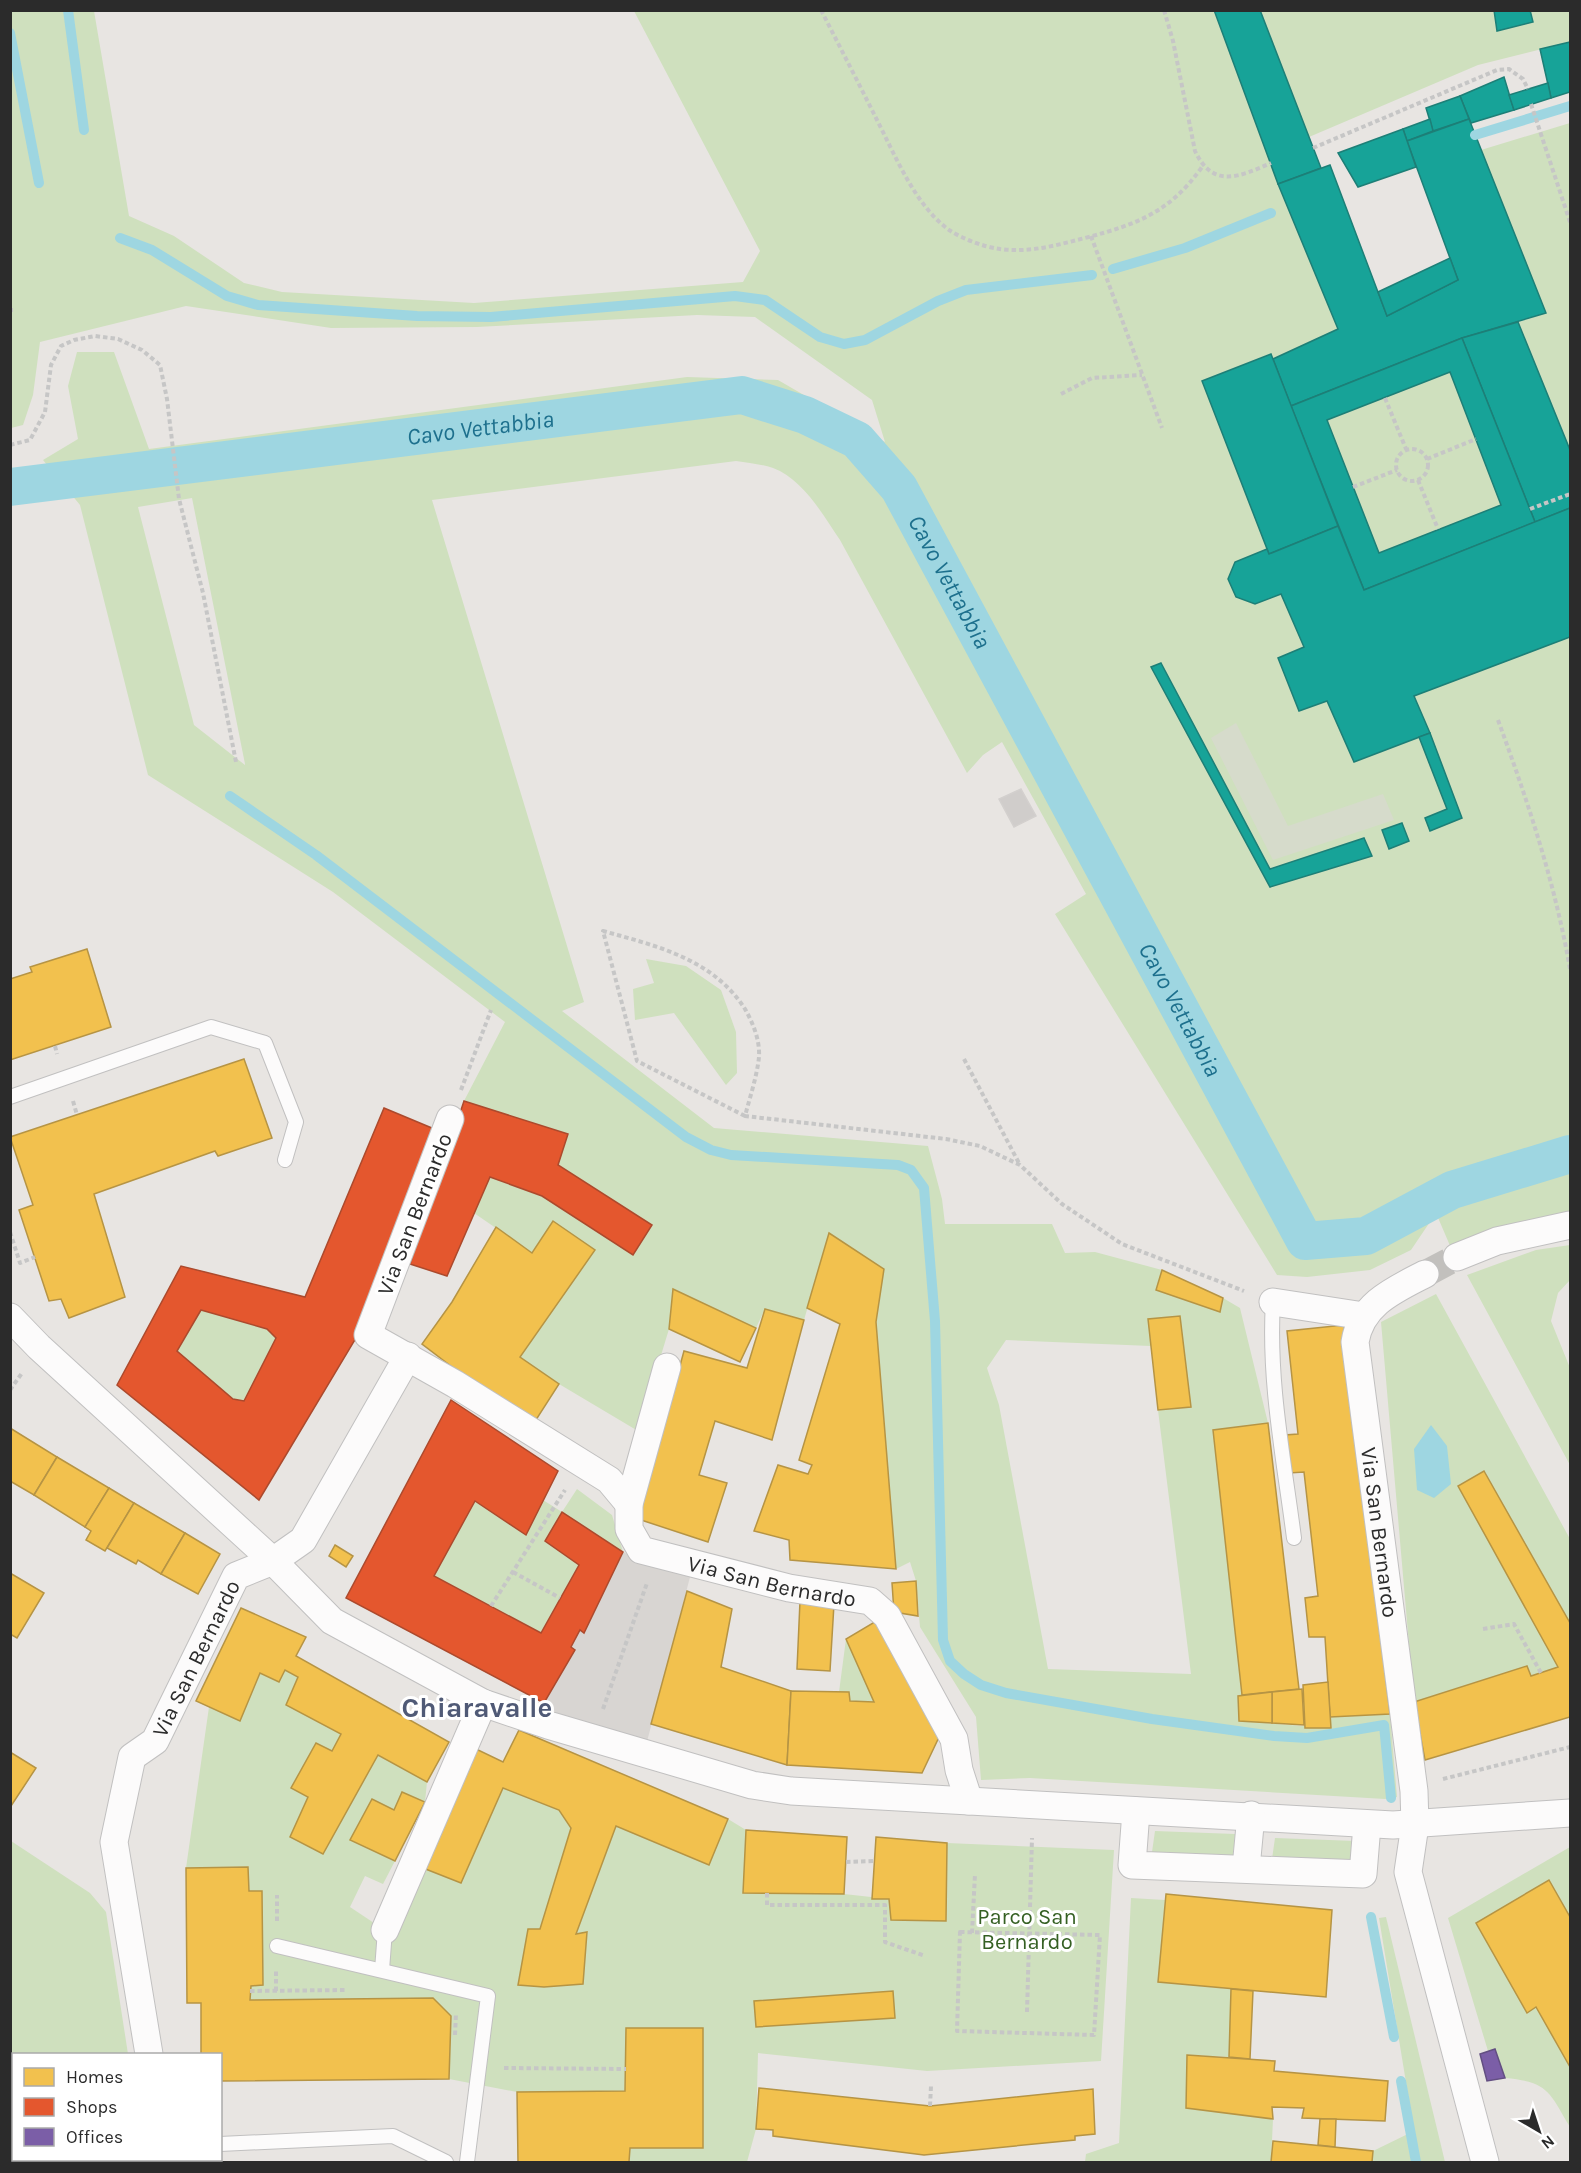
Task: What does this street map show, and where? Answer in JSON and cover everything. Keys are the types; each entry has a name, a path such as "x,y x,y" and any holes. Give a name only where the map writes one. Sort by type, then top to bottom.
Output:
{"street":[{"name":"Via San Bernardo","path":"450,1119 368,1335 408,1356 609,1480 629,1504"},
{"path":"1456,1257 1497,1240 1570,1225"},
{"path":"1273,1302 1364,1316 1374,1303 1425,1274"},
{"name":"Via San Bernardo","path":"1364,1316 1355,1342 1414,1791 1415,1825 1408,1872 1485,2163"},
{"path":"10,1317 39,1347 273,1561 332,1622 483,1703 548,1725 752,1785 791,1791 1136,1811 1251,1815 1367,1825 1415,1825 1570,1813"},
{"name":"Via San Bernardo","path":"149,2053 114,1842 132,1757 155,1741 236,1576 273,1561 303,1539 408,1356"},
{"name":"Via San Bernardo","path":"667,1368 629,1504 628,1529 641,1550 789,1588 870,1601 887,1616 954,1739 969,1801"},
{"path":"385,1930 483,1703"},
{"path":"1136,1811 1132,1865 1363,1874 1367,1825"},
{"path":"1246,1868 1251,1815"}],"lane":[{"path":"10,1097 212,1028 265,1042 296,1122 285,1160"},
{"path":"1273,1302 1270,1345 1274,1393 1294,1538"},
{"path":"382,1970 385,1930"},
{"path":"277,1946 488,1996 467,2163"},
{"path":"222,2144 393,2136 447,2163"}],"path":[{"path":"821,10 906,177 927,207 949,230 972,242 1000,249 1040,250 1117,230 1162,210 1186,190 1202,167"},
{"path":"1164,10 1173,41 1195,151 1202,167 1214,175 1228,177 1271,164"},
{"path":"1313,148 1497,70 1509,69 1523,80 1528,89"},
{"path":"1531,104 1570,222"},
{"path":"1091,236 1162,428"},
{"path":"10,444 30,440 45,412 51,365 61,346 74,340 95,336 118,339 142,350 160,365 168,399 179,499 203,593 236,762"},
{"path":"1062,394 1092,378 1142,375"},
{"path":"1385,398 1406,449"},
{"path":"1427,459 1476,439"},
{"path":"1406,449 1417,449 1427,459 1428,470 1418,480 1405,480 1397,470 1399,456 1406,449"},
{"path":"1353,487 1397,470"},
{"path":"1418,480 1438,529"},
{"path":"1530,509 1570,494"},
{"path":"1498,720 1536,825 1563,928 1570,969"},
{"path":"745,1116 759,1057 758,1038 737,996 712,972 684,956 659,946 603,931 637,1061 745,1116 946,1139 980,1146 1020,1166 1062,1204 1122,1244 1273,1302"},
{"path":"450,1119 491,1010"},
{"path":"964,1059 1020,1166"},
{"path":"10,1232 20,1263 35,1257"},
{"path":"491,1606 581,1464"},
{"path":"602,1711 658,1554"},
{"path":"513,1572 560,1598"},
{"path":"1483,1629 1514,1624 1542,1673"},
{"path":"1439,1780 1570,1747"},
{"path":"1027,2012 1032,1838"},
{"path":"846,1862 874,1862"},
{"path":"972,1933 975,1874"},
{"path":"767,1893 767,1905 885,1905 885,1942 925,1956"},
{"path":"960,1932 972,1933 1100,1935 1094,2035 957,2031 960,1932"},
{"path":"250,1991 346,1990"},
{"path":"930,2106 931,2086"}],"green space":[{"path":"11,11 94,11 129,216 174,236 244,283 282,292 474,303 743,282 760,251 634,11 1214,11 1278,184 1338,329 1273,359 1270,354 1202,381 1267,549 1235,562 1228,579 1236,597 1255,604 1281,594 1304,647 1278,658 1299,711 1327,701 1354,762 1430,733 1414,696 1570,637 1570,1218 1451,1248 1436,1213 1411,1250 1370,1270 1307,1277 1277,1275 1055,914 1086,894 1002,742 983,755 967,773 840,540 803,489 784,473 773,468 736,461 432,500 584,1002 562,1011 714,1128 928,1146 942,1199 945,1224 1052,1224 1065,1253 1095,1252 1162,1270 1220,1311 1223,1298 1240,1308 1268,1423 1213,1430 1242,1695 1238,1696 1239,1721 1330,1728 1330,1717 1390,1714 1397,1797 1385,1799 1030,1778 981,1780 976,1717 920,1627 916,1581 910,1562 896,1569 876,1322 884,1269 829,1234 804,1320 765,1309 756,1328 673,1289 669,1329 638,1431 559,1384 520,1357 595,1250 553,1222 532,1253 474,1213 490,1177 542,1196 633,1255 652,1225 558,1165 568,1134 464,1101 505,1022 333,892 148,775 80,505 43,460 78,439 68,386 77,352 114,352 149,449 687,377 778,380 885,442 872,400 755,317 697,315 477,327 331,328 186,306 40,342 33,395 23,425 11,428","holes":["192,498 245,764 245,765 194,725 138,507","1161,663 1270,869 1364,838 1270,887 1151,667","1180,1316 1191,1407 1158,1410 1191,1674 1048,1669 999,1405 987,1368 1006,1340 1151,1346 1148,1319"]},
{"path":"1260,11 1494,11 1498,31 1533,22 1530,11 1570,11 1570,42 1478,65 1309,137"},
{"path":"1570,123 1570,450 1518,322 1546,313 1481,150"},
{"path":"1450,372 1501,505 1379,553 1327,420"},
{"path":"1236,723 1288,826 1383,794 1394,820 1273,860 1211,738"},
{"path":"646,959 686,966 721,990 736,1032 737,1073 726,1085 674,1013 635,1020 633,989 654,983"},
{"path":"1570,1245 1570,1280 1558,1293 1551,1321 1570,1368 1570,1465 1467,1275 1536,1250"},
{"path":"1436,1294 1570,1539 1570,1623 1484,1471 1458,1486 1558,1667 1531,1676 1527,1666 1414,1702 1381,1322"},
{"path":"201,1310 267,1329 276,1338 244,1401 233,1399 177,1351"},
{"path":"577,1489 612,1515 623,1552 562,1512"},
{"path":"543,1500 562,1512 545,1541 579,1565 541,1633 434,1576 475,1501 526,1534"},
{"path":"846,1639 874,1702 850,1701 849,1692 839,1692"},
{"name":"Parco San Bernardo","path":"285,1670 298,1677 286,1705 341,1734 332,1751 316,1743 292,1787 308,1797 290,1837 323,1853 378,1755 427,1782 425,1802 402,1792 394,1810 372,1800 351,1840 395,1861 383,1884 365,1876 350,1907 395,1937 423,1868 461,1883 503,1788 559,1810 571,1828 540,1929 528,1929 519,1985 544,1987 583,1984 587,1933 576,1934 616,1826 709,1865 728,1819 746,1830 744,1893 844,1894 889,1899 891,1920 946,1921 947,1843 1114,1850 1101,2061 927,2071 758,2053 756,2129 747,2162 629,2162 630,2148 703,2148 703,2028 627,2028 625,2091 517,2092 449,2079 451,2016 250,2000 251,1986 263,1984 262,1891 249,1891 247,1867 186,1868 209,1707 240,1721 260,1673 279,1682","holes":["893,1991 894,2018 756,2027 755,2001"]},
{"path":"1155,1831 1235,1834 1233,1857 1152,1852"},
{"path":"1275,1838 1356,1841 1353,1864 1272,1859"},
{"path":"11,1841 90,1893 106,1912 128,2053 12,2053 12,2161 144,2162 11,2162"},
{"path":"1570,1847 1570,1917 1548,1881 1476,1923 1527,2012 1536,2007 1570,2067 1570,2127 1546,2091 1531,2082 1505,2078 1495,2049 1488,2051 1448,1918"},
{"path":"1131,1898 1165,1900 1158,1982 1231,1989 1229,2057 1187,2055 1186,2108 1273,2119 1271,2162 1085,2162 1086,2154 1119,2143"},
{"path":"1386,1917 1445,2162 1372,2162 1373,2151 1414,2131 1379,1918"}],"shaded area":[{"path":"623,1552 653,1567 690,1577 644,1753 548,1725 555,1711 542,1707 575,1650 571,1647 580,1630 584,1633"}],"water":[{"path":"1431,1425 1447,1446 1451,1484 1434,1498 1417,1490 1414,1449"}],"building: Homes":[{"path":"87,949 111,1027 10,1060 10,979 32,972 30,967"},
{"path":"244,1059 272,1138 218,1156 215,1151 94,1194 125,1297 69,1318 61,1299 49,1301 19,1210 33,1205 10,1137"},
{"path":"553,1221 595,1250 520,1357 559,1384 534,1423 481,1389 422,1344 452,1302 496,1227 532,1253"},
{"path":"829,1233 884,1269 876,1322 896,1569 790,1560 789,1540 754,1531 778,1465 808,1474 812,1465 799,1460 840,1324 807,1308"},
{"path":"1162,1270 1223,1298 1220,1312 1156,1290"},
{"path":"673,1289 756,1328 740,1362 669,1329"},
{"path":"765,1309 804,1320 772,1440 715,1421 699,1475 727,1483 708,1542 638,1519 684,1351 747,1368"},
{"path":"1180,1316 1191,1407 1158,1410 1148,1319"},
{"path":"1344,1325 1390,1714 1330,1717 1325,1637 1309,1637 1305,1598 1318,1596 1304,1472 1289,1473 1285,1435 1298,1434 1287,1331"},
{"path":"1268,1423 1299,1689 1242,1695 1213,1430"},
{"path":"10,1428 57,1457 34,1495 10,1481"},
{"path":"57,1457 109,1488 85,1527 34,1495"},
{"path":"1484,1471 1570,1623 1570,1717 1425,1760 1414,1702 1527,1666 1531,1676 1558,1667 1458,1486"},
{"path":"109,1488 134,1503 105,1551 86,1540 91,1531 85,1527"},
{"path":"134,1503 185,1533 161,1574 138,1560 136,1564 107,1548"},
{"path":"185,1533 220,1554 198,1594 161,1574"},
{"path":"335,1545 353,1556 346,1567 329,1556"},
{"path":"10,1573 44,1593 17,1638 10,1634"},
{"path":"916,1581 918,1616 894,1612 892,1583"},
{"path":"687,1591 732,1609 721,1667 791,1691 787,1765 651,1724"},
{"path":"800,1601 834,1604 830,1671 797,1669"},
{"path":"241,1608 306,1637 296,1656 449,1742 427,1782 378,1755 323,1854 290,1837 308,1797 291,1788 316,1743 332,1751 341,1734 286,1705 298,1677 285,1670 279,1682 260,1673 240,1721 196,1701"},
{"path":"878,1620 940,1735 922,1773 787,1765 791,1691 849,1692 850,1701 874,1702 846,1639"},
{"path":"1328,1682 1331,1728 1305,1728 1303,1685"},
{"path":"1302,1689 1304,1725 1272,1723 1272,1692"},
{"path":"1272,1692 1272,1723 1239,1721 1238,1696"},
{"path":"519,1730 728,1819 709,1865 616,1826 576,1934 587,1932 583,1984 544,1987 518,1985 528,1929 540,1929 571,1828 559,1810 503,1788 461,1883 423,1868 472,1747 503,1762"},
{"path":"10,1752 36,1768 11,1806 10,1805"},
{"path":"402,1792 425,1802 395,1861 350,1840 372,1799 394,1810"},
{"path":"746,1830 847,1837 844,1894 743,1893"},
{"path":"876,1837 947,1843 946,1921 891,1920 889,1899 872,1899"},
{"path":"248,1867 249,1891 262,1891 263,1985 251,1986 250,2000 433,1998 451,2016 449,2079 222,2081 222,2053 201,2053 201,2003 187,2003 186,1868"},
{"path":"1549,1880 1570,1917 1570,2067 1536,2007 1527,2013 1476,1923"},
{"path":"1166,1894 1332,1910 1326,1997 1158,1982"},
{"path":"1231,1989 1253,1991 1250,2059 1229,2057"},
{"path":"893,1991 895,2018 756,2027 754,2001"},
{"path":"626,2028 703,2028 703,2148 630,2148 629,2162 518,2162 517,2092 625,2091"},
{"path":"1187,2055 1275,2061 1274,2071 1388,2081 1385,2121 1302,2118 1304,2108 1272,2107 1273,2119 1186,2108"},
{"path":"759,2088 930,2106 1093,2089 1095,2134 1075,2136 1075,2140 924,2155 773,2136 773,2130 756,2129"},
{"path":"1320,2119 1336,2119 1335,2147 1318,2145"},
{"path":"1273,2141 1373,2151 1372,2162 1271,2162"}],"building: Shops":[{"path":"464,1101 568,1134 558,1165 652,1225 633,1255 542,1196 490,1177 447,1276 410,1264"},
{"path":"384,1108 439,1131 359,1333 259,1500 117,1385 181,1266 305,1297","holes":["201,1310 267,1329 276,1338 244,1401 233,1399 177,1351"]},
{"path":"451,1400 558,1471 526,1535 475,1501 434,1576 541,1633 579,1565 545,1541 562,1512 623,1552 584,1633 580,1630 571,1647 575,1650 544,1703 346,1598"}],"building: Offices":[{"path":"1495,2049 1505,2078 1487,2081 1480,2054"}],"building: Public":[{"path":"1214,10 1260,10 1321,168 1278,184"},
{"path":"1494,10 1530,10 1533,22 1497,31"},
{"path":"1570,42 1570,92 1551,98 1540,49"},
{"path":"1504,77 1514,110 1471,123 1460,96"},
{"path":"1548,83 1551,98 1514,110 1509,95"},
{"path":"1460,96 1469,119 1433,131 1426,108"},
{"path":"1430,119 1433,131 1407,141 1403,129"},
{"path":"1469,119 1546,313 1462,338 1291,406 1273,359 1338,329 1278,184 1330,165 1387,316 1458,280 1407,141"},
{"path":"1403,129 1416,167 1358,187 1338,153"},
{"path":"1450,258 1458,280 1387,316 1378,292"},
{"path":"1518,322 1570,450 1570,508 1535,522 1462,338"},
{"path":"1462,338 1535,522 1364,590 1291,406","holes":["1450,372 1501,505 1379,553 1327,420"]},
{"path":"1271,354 1338,526 1269,554 1202,381"},
{"path":"1570,508 1570,637 1414,696 1430,733 1354,762 1327,701 1299,711 1278,658 1304,647 1281,594 1255,604 1236,597 1228,579 1235,562 1267,549 1269,554 1338,526 1364,590"},
{"path":"1161,663 1270,869 1364,838 1372,856 1270,887 1151,667"},
{"path":"1430,733 1462,818 1430,831 1425,818 1447,809 1419,737"},
{"path":"1402,823 1409,841 1389,849 1382,830"}],"building: Other":[{"path":"1021,789 1036,816 1014,827 999,799"}],"waterway":[{"path":"68,10 84,130"},
{"path":"10,33 39,183"},
{"path":"1475,135 1570,106"},
{"path":"1113,269 1185,248 1271,213"},
{"path":"120,238 152,250 227,296 258,305 417,316 491,317 735,296 765,300 820,337 844,344 865,340 938,301 966,290 1092,275"},
{"name":"Cavo Vettabbia","path":"10,487 742,395 805,415 857,440 899,488 1305,1241 1366,1236 1452,1190 1570,1154"},
{"path":"230,796 316,855 686,1137 711,1150 731,1155 898,1165 911,1170 924,1188 935,1321 943,1640 950,1661 964,1674 981,1685 1006,1693 1152,1719 1274,1736 1307,1738 1384,1725 1391,1798"},
{"path":"1371,1917 1394,2037"},
{"path":"1401,2081 1416,2162"}],"tunnel":[{"path":"1425,1274 1457,1257"}],"district":[{"name":"Chiaravalle","path":"477,1707"}]}
